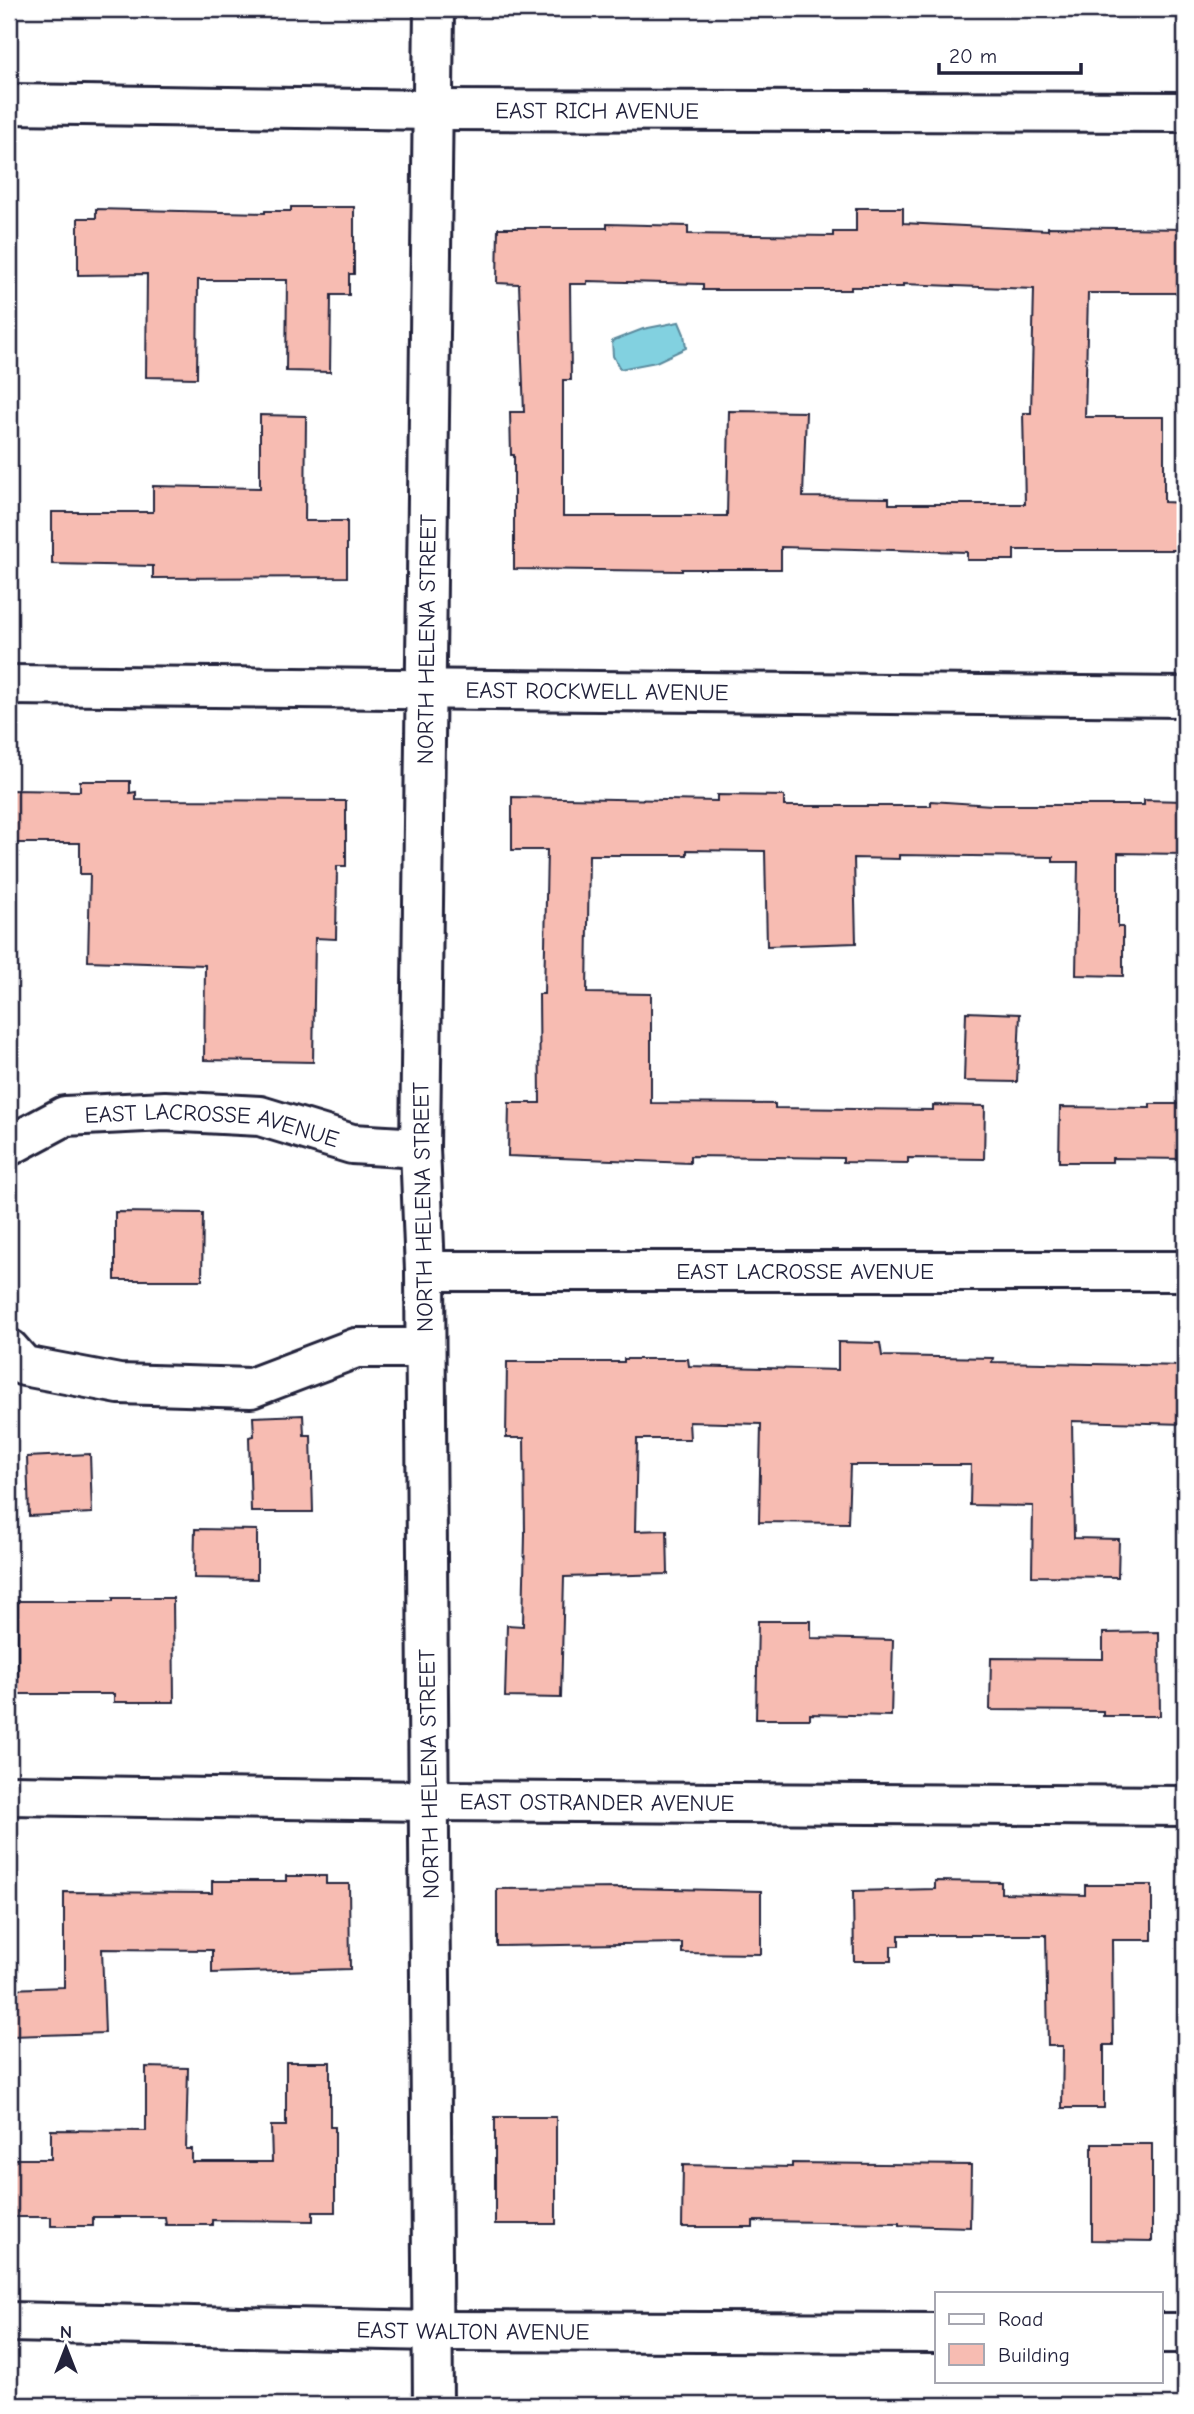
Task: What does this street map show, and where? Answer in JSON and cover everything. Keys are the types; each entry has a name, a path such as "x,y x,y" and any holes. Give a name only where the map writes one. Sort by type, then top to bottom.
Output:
{"street":[{"name":"NORTH HELENA STREET","path":"433,2405 425,1271 420,1148 434,9"},
{"name":"EAST RICH AVENUE","path":"9,104 434,110 1185,112"},
{"name":"EAST ROCKWELL AVENUE","path":"9,685 1185,697"},
{"name":"EAST LACROSSE AVENUE","path":"9,1146 65,1116 165,1111 260,1116 352,1143 420,1148"},
{"name":"EAST LACROSSE AVENUE","path":"425,1271 1185,1271"},
{"path":"9,1349 24,1366 120,1384 251,1388 356,1348 425,1348"},
{"name":"EAST OSTRANDER AVENUE","path":"9,1795 1185,1806"},
{"name":"EAST WALTON AVENUE","path":"9,2322 434,2331 935,2333"},
{"path":"1162,2333 1185,2333"}],"water":[{"path":"679,322 686,348 656,362 620,369 613,356 612,341 643,329"}],"building":[{"path":"291,207 354,207 354,274 349,274 349,295 331,295 330,372 286,371 287,280 198,280 197,378 146,377 147,274 78,275 78,218 96,218 96,209 265,213 291,211"},
{"path":"856,208 903,208 903,223 1048,230 1048,227 1185,229 1185,293 1088,293 1085,417 1164,417 1164,502 1185,503 1185,550 1014,550 1014,560 967,560 967,552 781,547 781,569 514,569 514,455 511,455 510,412 524,412 519,284 497,283 498,228 607,228 607,224 688,226 688,234 833,236 833,232 856,232","holes":["587,281 703,284 703,290 851,290 851,287 903,287 903,284 1034,289 1031,413 1023,413 1025,504 889,504 889,498 803,497 806,412 729,411 727,516 563,516 563,380 571,380 570,284 587,284"]},
{"path":"260,415 306,416 305,521 347,521 347,577 153,578 153,566 52,564 52,512 153,512 153,486 260,488"},
{"path":"80,781 130,781 130,793 136,792 136,800 346,801 346,866 337,866 336,939 315,938 313,1062 204,1060 205,965 88,961 90,874 80,874 80,843 9,843 9,790 80,791"},
{"path":"717,795 784,796 784,806 931,806 931,801 992,805 1144,805 1144,800 1185,801 1185,854 1118,853 1118,927 1123,927 1123,976 1076,975 1078,862 1053,862 1053,857 899,855 899,859 854,858 856,943 767,946 765,851 687,850 687,855 589,855 587,993 651,994 651,1103 933,1110 933,1105 985,1106 984,1159 908,1158 908,1163 843,1162 843,1158 690,1156 690,1163 508,1156 509,1103 540,1103 539,994 544,994 547,850 512,850 512,797 717,801"},
{"path":"966,1012 1020,1014 1017,1082 964,1081"},
{"path":"1150,1104 1185,1104 1185,1159 1112,1158 1112,1162 1059,1162 1060,1107 1150,1108"},
{"path":"115,1212 203,1213 202,1280 115,1280"},
{"path":"838,1342 880,1343 882,1356 993,1358 992,1362 1185,1366 1185,1424 1072,1421 1074,1538 1119,1539 1118,1577 1032,1576 1033,1506 970,1505 971,1465 850,1465 848,1523 759,1522 761,1424 689,1422 690,1439 637,1439 635,1531 667,1530 668,1574 564,1577 561,1698 505,1697 507,1625 523,1626 525,1534 524,1438 506,1438 507,1362 688,1359 689,1366 838,1370"},
{"path":"303,1415 304,1435 311,1435 313,1512 251,1512 249,1437 254,1436 253,1417"},
{"path":"90,1454 92,1513 29,1516 27,1457"},
{"path":"195,1529 257,1530 257,1579 194,1578"},
{"path":"113,1598 173,1598 174,1702 114,1702 114,1694 18,1694 18,1601 113,1601"},
{"path":"758,1621 811,1621 811,1638 893,1640 891,1716 810,1714 810,1719 756,1719"},
{"path":"1159,1632 1160,1716 1103,1716 1103,1711 990,1710 991,1658 1103,1659 1103,1633"},
{"path":"286,1876 326,1876 326,1884 349,1884 350,1969 212,1973 212,1950 102,1949 105,2033 11,2036 10,1989 64,1987 64,1892 212,1893 212,1881 286,1881"},
{"path":"935,1881 1001,1882 1001,1893 1085,1895 1085,1885 1152,1885 1152,1940 1112,1940 1113,2045 1104,2045 1104,2108 1062,2108 1063,2046 1048,2046 1046,1935 899,1935 899,1946 891,1946 891,1961 854,1961 853,1891 935,1889"},
{"path":"497,1889 761,1891 761,1954 682,1953 682,1943 497,1946"},
{"path":"286,2062 330,2062 330,2127 335,2127 335,2212 313,2212 313,2221 212,2220 212,2225 166,2225 165,2217 93,2217 93,2226 51,2226 51,2217 9,2217 9,2159 51,2159 51,2130 146,2131 146,2067 188,2068 186,2149 192,2149 192,2162 272,2162 271,2126 286,2126"},
{"path":"495,2117 556,2117 556,2224 495,2224"},
{"path":"1092,2144 1152,2144 1152,2241 1092,2240"},
{"path":"792,2163 971,2165 970,2227 753,2221 753,2227 682,2227 683,2165 792,2167"}]}
